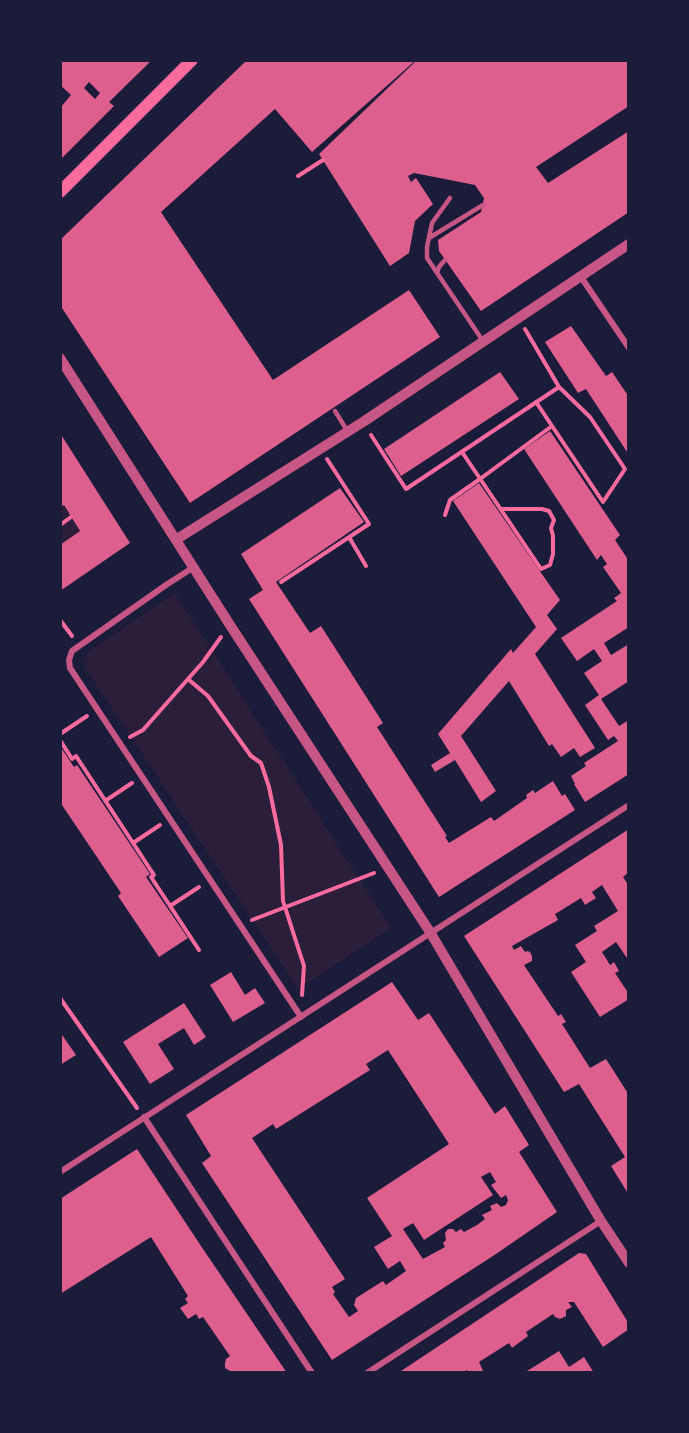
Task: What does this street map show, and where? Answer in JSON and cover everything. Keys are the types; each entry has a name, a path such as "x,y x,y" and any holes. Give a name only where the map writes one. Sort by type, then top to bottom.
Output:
{"main road":[{"path":"60,192 192,60"}],"street":[{"path":"177,540 348,432 629,244"},
{"path":"580,277 629,348"},
{"path":"60,358 430,933 601,1221 629,1263"},
{"path":"194,567 72,651 69,660 70,668 301,1017"},
{"path":"60,1172 629,805"},
{"path":"144,1117 312,1373"},
{"path":"367,1373 601,1221"}],"lane":[{"path":"450,198 432,224 427,258 483,341"},
{"path":"429,238 483,205"},
{"path":"437,273 445,260"},
{"path":"335,411 348,432"}],"path":[{"path":"298,176 323,160"},
{"path":"519,318 559,387 590,417 624,469 603,502 536,402"},
{"path":"363,422 406,489 559,387"},
{"path":"446,515 450,500 552,426"},
{"path":"280,582 369,524 320,448"},
{"path":"462,452 541,569 550,565 554,555 551,528 554,520 549,511 501,509"},
{"path":"60,525 71,517"},
{"path":"349,537 366,566"},
{"path":"60,621 80,645"},
{"path":"120,743 142,730 203,662 230,625"},
{"path":"188,679 208,696 251,756 261,763 269,787 281,845 283,901 304,966 301,1017"},
{"path":"60,734 97,708"},
{"path":"60,740 72,759 76,756 154,875 151,877 199,950"},
{"path":"105,801 142,777"},
{"path":"133,843 170,818"},
{"path":"240,924 355,881 387,866"},
{"path":"170,906 210,879"},
{"path":"60,998 144,1117"}],"shaded area":[{"path":"64,505 80,531 60,545 60,507"},
{"path":"175,593 391,928 298,989 84,667 88,652"}],"building":[{"path":"60,60 152,60 109,102 114,106 60,160 60,108 71,95 60,85","holes":["89,82 100,93 95,99 84,88"]},
{"path":"247,60 416,60 312,152 275,109 161,212 273,380 409,290 440,337 190,503 60,305 60,240"},
{"path":"417,60 629,60 629,106 536,167 548,183 629,131 629,212 481,311 439,251 438,240 481,212 484,198 475,185 414,173 408,176 411,182 416,178 433,204 415,221 409,253 390,266 319,154"},
{"path":"571,326 606,376 612,372 629,397 629,455 586,389 578,393 545,342"},
{"path":"500,372 519,399 401,476 384,449"},
{"path":"550,431 620,535 615,540 629,561 629,627 604,643 611,655 629,644 629,681 601,699 619,726 629,720 629,774 585,802 571,776 586,766 584,763 618,741 614,736 608,740 585,705 599,695 584,673 602,661 594,649 577,661 561,638 617,601 614,598 621,593 603,567 607,564 601,555 597,560 524,449"},
{"path":"60,433 130,543 60,591 60,545 80,531 64,505 60,507"},
{"path":"479,483 560,600 547,615 557,629 535,654 595,748 580,757 574,748 561,757 552,744 549,746 509,681 461,736 496,791 481,802 455,760 435,772 431,765 450,753 438,734 511,649 513,653 536,627 453,501"},
{"path":"340,488 364,522 276,582 310,633 321,626 383,723 377,727 447,836 445,837 449,843 491,817 494,821 527,798 526,795 533,790 535,793 553,781 562,796 565,794 575,810 439,897 249,599 263,590 241,554"},
{"path":"60,746 74,767 77,765 150,874 146,877 188,938 159,957 118,896 121,893 60,802"},
{"path":"629,829 629,872 623,877 629,886 629,961 616,942 602,952 610,965 614,962 619,971 615,973 629,994 629,999 600,1017 571,972 586,962 575,945 597,931 594,926 618,911 602,885 592,892 596,898 585,905 581,898 555,914 558,920 512,946 514,950 521,946 525,952 530,952 532,961 524,965 558,1016 561,1014 566,1022 562,1024 590,1068 606,1059 629,1095 629,1195 611,1166 625,1157 579,1084 564,1092 464,936"},
{"path":"231,972 245,995 255,988 265,1003 233,1022 210,985"},
{"path":"392,982 418,1020 429,1013 495,1114 505,1106 529,1145 519,1152 557,1212 332,1360 202,1163 211,1156 186,1115","holes":["388,1050 449,1144 367,1198 392,1236 374,1247 388,1269 400,1261 406,1271 386,1285 383,1281 356,1298 354,1305 358,1311 349,1317 333,1294 335,1292 332,1287 345,1279 252,1138 273,1124 276,1129 370,1070 366,1064","490,1172 496,1182 491,1185 501,1198 506,1195 508,1200 506,1205 501,1207 497,1203 490,1206 492,1210 482,1215 485,1219 464,1232 461,1229 456,1232 448,1229 445,1233 446,1240 443,1243 445,1247 423,1259 403,1229 413,1223 424,1240 493,1195 481,1177"]},
{"path":"184,1003 206,1037 194,1045 184,1028 158,1044 174,1069 150,1084 123,1042"},
{"path":"60,1032 76,1055 60,1065"},
{"path":"137,1149 287,1373 241,1373 225,1368 226,1359 230,1356 203,1317 199,1319 196,1314 188,1319 180,1308 188,1303 185,1299 188,1296 151,1237 60,1294 60,1199"},
{"path":"579,1253 586,1254 629,1324 629,1329 603,1347 574,1302 568,1302 572,1307 566,1310 566,1316 560,1319 553,1314 526,1332 528,1336 512,1348 509,1343 479,1362 484,1373 469,1373 467,1370 463,1373 398,1373"},
{"path":"559,1351 569,1367 584,1357 594,1373 524,1373"}]}
